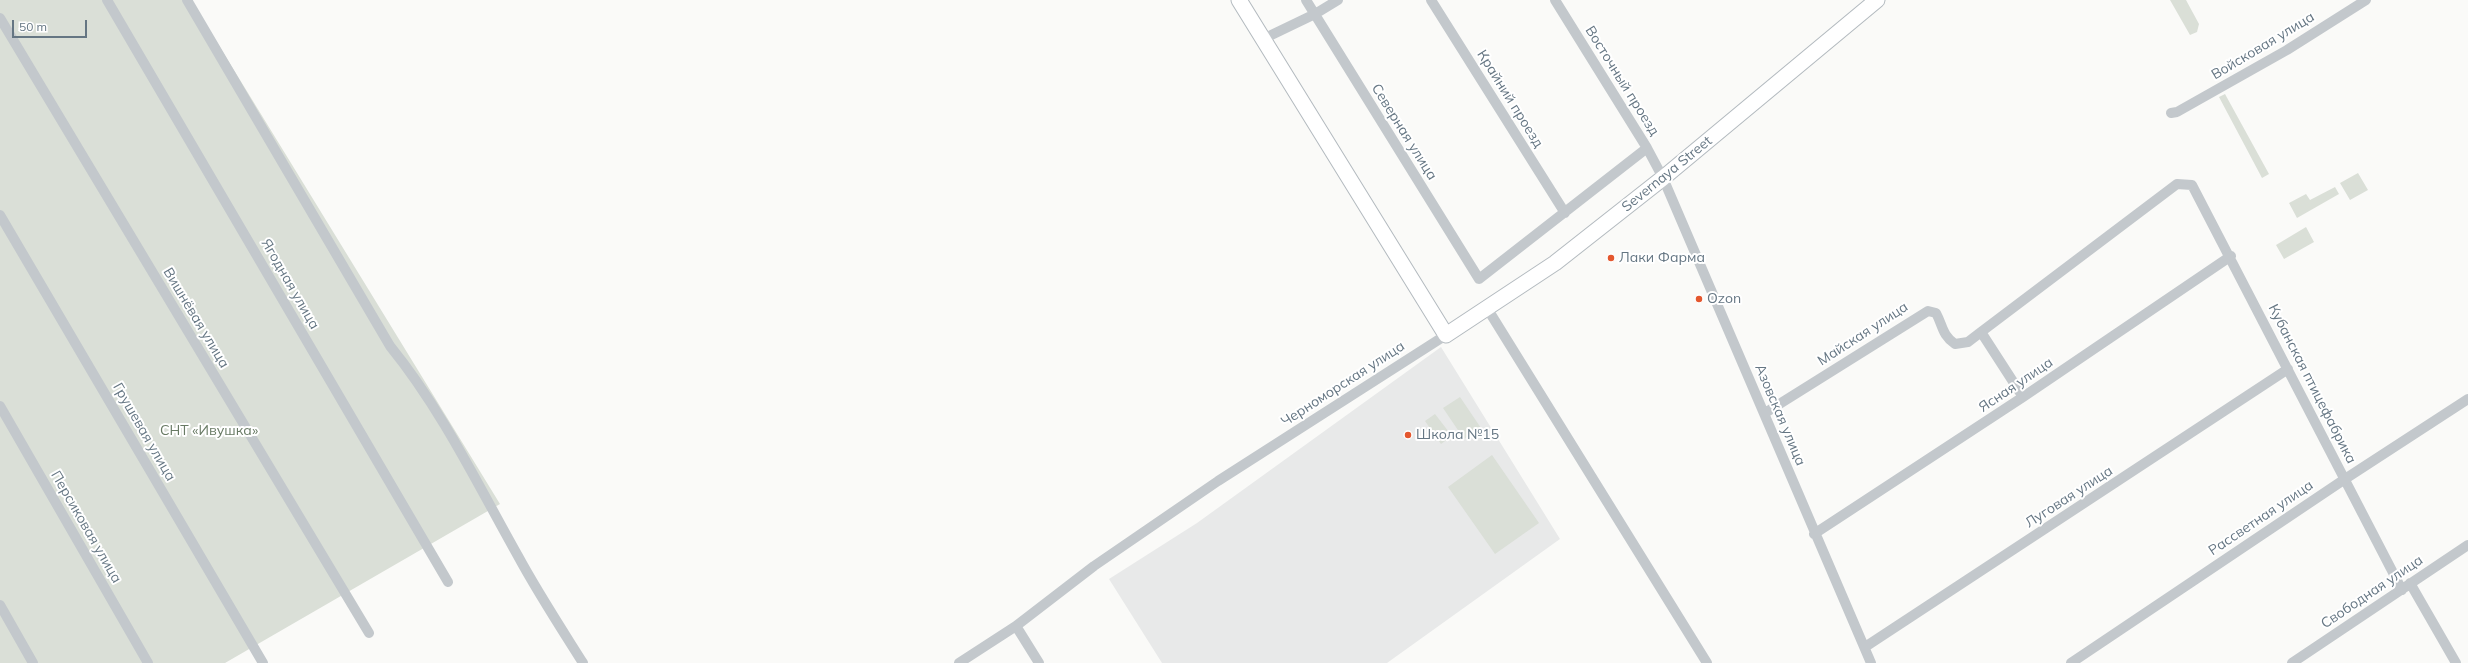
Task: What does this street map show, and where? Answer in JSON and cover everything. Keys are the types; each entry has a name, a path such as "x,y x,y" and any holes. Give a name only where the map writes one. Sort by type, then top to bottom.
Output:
{"street":[{"name":"Ягодная улица","path":"107,0 448,582"},
{"path":"187,0 390,346 413,373 474,474 519,558 583,663"},
{"path":"1239,0 1446,335"},
{"name":"Северная улица","path":"1306,0 1479,279 1565,213"},
{"path":"1263,39 1315,14 1338,0"},
{"name":"Крайний проезд","path":"1431,0 1565,213"},
{"name":"Восточный проезд","path":"1555,0 1648,148 1663,178"},
{"name":"Severnaya Street","path":"1446,335 1540,274 1663,178 1877,0"},
{"name":"Войсковая улица","path":"2172,112 2177,112 2271,59 2366,0"},
{"name":"Вишнёвая улица","path":"0,18 369,633"},
{"path":"1565,213 1648,148"},
{"name":"Азовская улица","path":"1663,178 1765,413 1814,534 1871,663"},
{"name":"Кубанская птицефабрика","path":"1981,332 2177,184 2192,185 2197,191 2231,256 2345,479 2406,586 2456,663"},
{"name":"Грушевая улица","path":"0,215 263,663"},
{"name":"Ясная улица","path":"1814,534 2023,397 2231,256"},
{"path":"1487,308 1708,663"},
{"name":"Майская улица","path":"1765,413 1928,311 1936,313 1941,331 1946,338 1956,344 1968,342 1981,332"},
{"path":"1981,332 2023,397"},
{"name":"Черноморская улица","path":"959,663 1016,626 1094,566 1254,458 1446,335"},
{"name":"Луговая улица","path":"1865,648 2288,369"},
{"name":"Рассветная улица","path":"2071,663 2345,479 2468,399"},
{"name":"Персиковая улица","path":"0,406 148,663"},
{"name":"Свободная улица","path":"2292,663 2468,545"},
{"path":"0,605 33,663"},
{"path":"1016,626 1039,663"}],"shaded area":[{"name":"Школа №15","path":"1441,347 1560,539 1387,663 1162,663 1109,579 1197,523"}],"green space":[{"name":"СНТ «Ивушка»","path":"0,0 191,0 500,504 225,663 0,663"},
{"path":"2170,0 2186,0 2199,24 2197,32 2190,35"},
{"path":"2225,94 2269,174 2262,178 2219,97"},
{"path":"2358,173 2368,190 2350,200 2340,183"},
{"path":"2335,187 2339,194 2297,218 2289,203 2306,194 2310,200"},
{"path":"2306,227 2314,242 2284,259 2276,245"},
{"path":"1460,397 1481,428 1464,439 1443,408"},
{"path":"1435,414 1452,436 1441,444 1425,421"},
{"path":"1492,455 1539,523 1495,554 1448,487"}],"place":[{"name":"Лаки Фарма","path":"1611,258"},
{"name":"Ozon","path":"1699,299"},
{"name":"Школа №15","path":"1408,435"}]}
